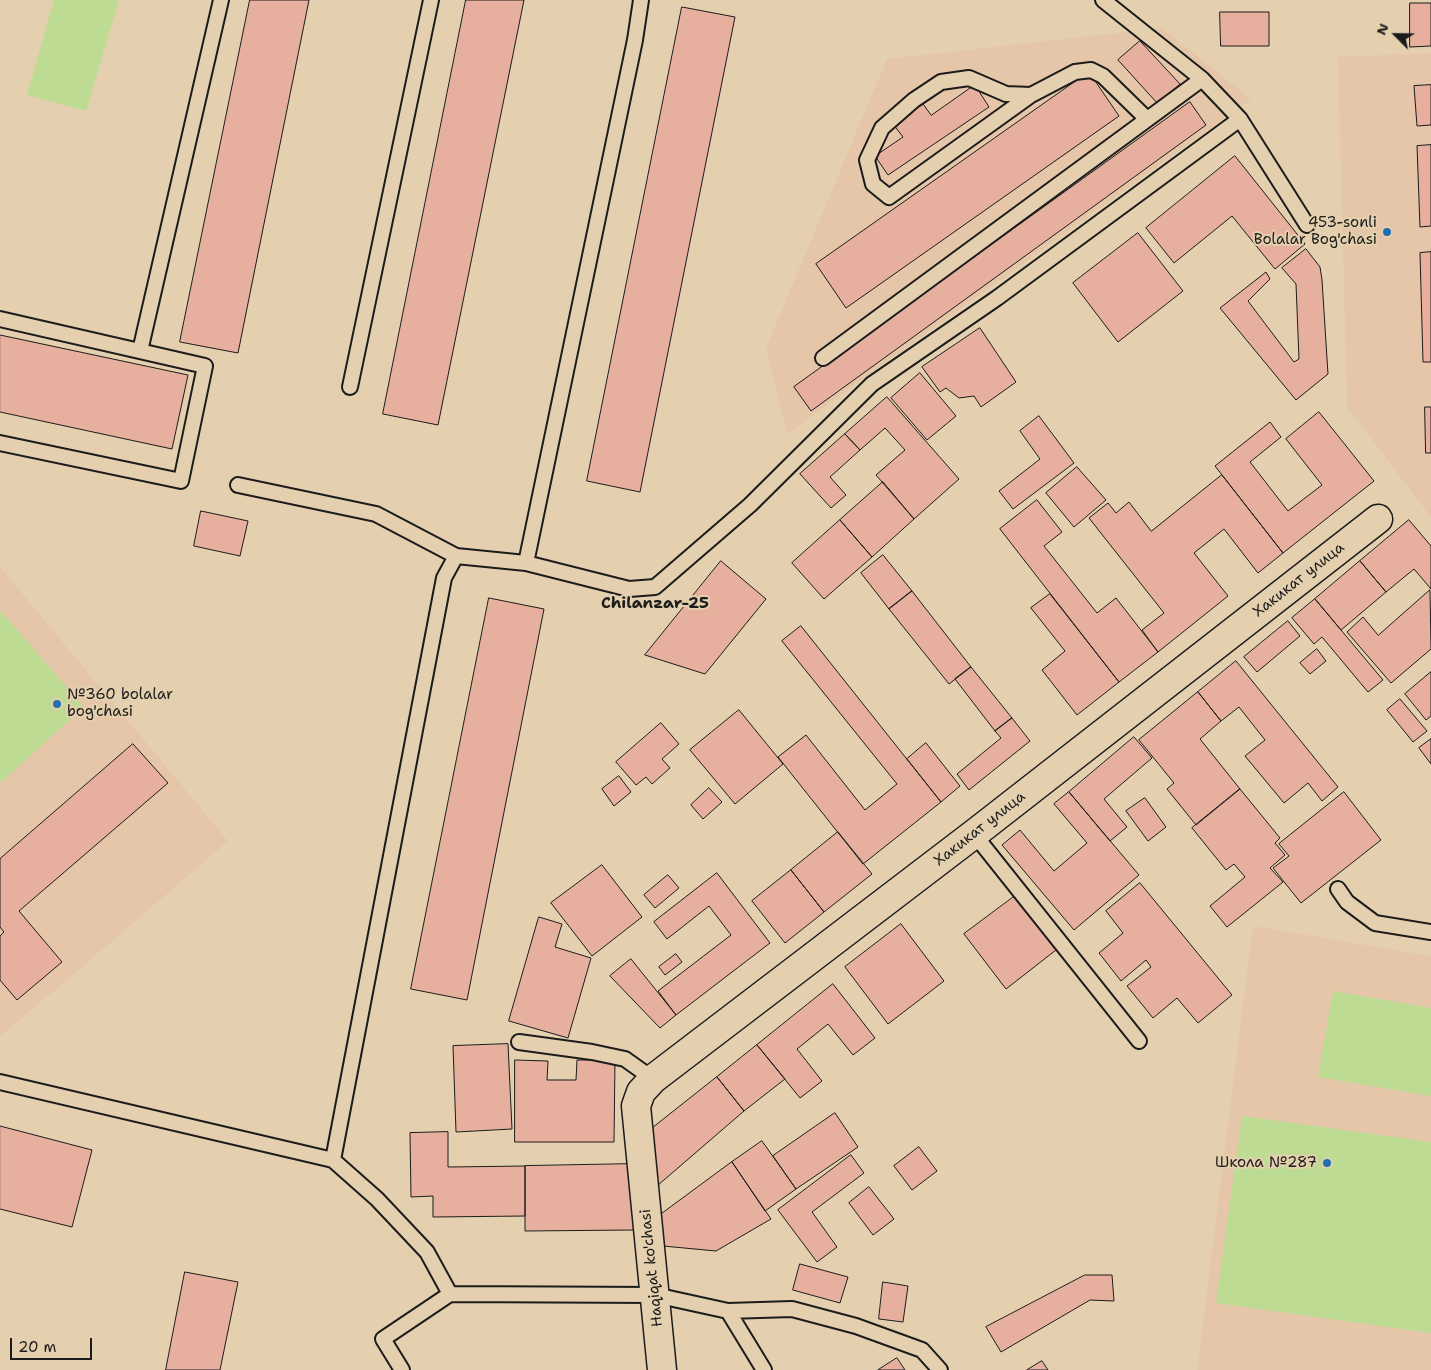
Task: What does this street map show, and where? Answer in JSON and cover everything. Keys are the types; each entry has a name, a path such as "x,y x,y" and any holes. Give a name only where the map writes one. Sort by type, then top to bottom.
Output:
{"street":[{"name":"Хакикат улица","path":"642,1167 636,1106 641,1092 653,1079 974,834 1378,519"},
{"name":"Haqiqat ko'chasi","path":"642,1167 662,1370"}],"lane":[{"path":"140,351 220,0"},
{"path":"350,387 431,0"},
{"path":"526,563 635,40 640,0"},
{"path":"1103,0 1202,79 1240,119 1307,225"},
{"path":"1030,95 1006,94 969,78 941,82 914,100 882,128 867,160 873,184 889,197 1030,95 1075,72 1091,70 1103,76 1147,119"},
{"path":"823,358 1202,79"},
{"path":"238,485 376,514 456,556 526,563 629,589 655,587 750,504 872,384 997,298 1240,119"},
{"path":"0,319 205,366 181,481 0,443"},
{"path":"333,1160 444,578 456,556"},
{"path":"974,834 1139,1041"},
{"path":"1338,889 1347,902 1375,923 1431,932"},
{"path":"519,1042 592,1052 625,1059 653,1079"},
{"path":"0,1082 333,1160 377,1198 428,1252 450,1294"},
{"path":"402,1370 383,1339 450,1294 655,1295 728,1311 792,1309 856,1326 922,1350 940,1370"},
{"path":"728,1311 764,1370"}],"shaded area":[{"path":"1162,28 1251,99 787,434 766,348 887,59"},
{"name":"453-sonli Bolalar Bog'chasi","path":"1431,53 1431,517 1347,407 1338,57"},
{"name":"№360 bolalar bog'chasi","path":"0,567 228,841 0,1036"},
{"name":"Школа №287","path":"1253,926 1431,956 1431,1370 1197,1370"}],"green space":[{"path":"54,0 119,0 86,111 27,95"},
{"path":"0,610 84,707 0,783"},
{"path":"1333,991 1431,1008 1431,1096 1318,1077"},
{"path":"1242,1116 1431,1142 1431,1333 1216,1303"}],"building":[{"path":"250,0 309,0 238,353 180,342"},
{"path":"466,0 524,0 438,425 383,414"},
{"path":"1410,3 1431,3 1431,46 1410,47"},
{"path":"682,7 735,17 640,492 587,481"},
{"path":"1220,12 1269,12 1269,46 1221,46"},
{"path":"1140,41 1180,84 1158,104 1118,60"},
{"path":"1089,72 1119,116 846,308 816,264"},
{"path":"975,85 989,107 888,175 875,156 903,137 893,124 923,104 931,115"},
{"path":"1431,85 1431,125 1417,126 1414,86"},
{"path":"1190,102 1206,125 811,411 794,387"},
{"path":"1431,145 1431,226 1420,227 1417,146"},
{"path":"1235,156 1305,244 1275,269 1232,216 1174,263 1146,228"},
{"path":"1138,233 1183,291 1118,342 1073,283"},
{"path":"1306,249 1320,267 1328,374 1296,400 1220,308 1266,272 1270,279 1248,301 1294,362 1299,359 1296,284 1282,268"},
{"path":"1431,252 1431,362 1423,362 1420,253"},
{"path":"980,328 1016,382 981,407 974,396 959,398 946,388 940,392 922,367"},
{"path":"0,335 188,375 172,449 0,412"},
{"path":"920,373 956,416 927,440 891,398"},
{"path":"887,397 959,479 914,519 876,475 905,450 885,428 860,450 845,434"},
{"path":"1425,407 1431,407 1431,453 1426,453"},
{"path":"1319,412 1374,481 1283,553 1215,466 1270,422 1281,437 1250,462 1288,511 1322,485 1286,439"},
{"path":"1039,416 1074,463 1013,509 999,491 1040,459 1020,431"},
{"path":"845,434 860,450 830,477 846,495 831,508 800,474"},
{"path":"1077,467 1106,500 1074,527 1046,493"},
{"path":"1222,475 1283,553 1258,573 1224,529 1194,553 1228,596 1158,652 1142,630 1164,613 1089,518 1108,503 1116,513 1129,502 1151,531"},
{"path":"883,482 914,519 872,557 840,520"},
{"path":"1037,500 1062,532 1044,546 1097,613 1116,598 1158,652 1119,682 1000,529"},
{"path":"201,511 248,521 240,556 194,546"},
{"path":"840,520 872,557 824,599 792,563"},
{"path":"1409,520 1431,546 1431,589 1414,569 1386,592 1360,561"},
{"path":"883,555 912,591 889,609 861,573"},
{"path":"721,561 766,599 705,674 645,655"},
{"path":"1360,561 1386,592 1341,630 1315,599"},
{"path":"1430,590 1431,649 1391,683 1347,632 1363,617 1378,635"},
{"path":"912,591 971,667 949,684 889,609"},
{"path":"1050,594 1119,682 1077,715 1042,670 1065,651 1031,608"},
{"path":"489,598 544,609 467,1000 411,989"},
{"path":"1315,599 1383,680 1368,692 1322,637 1314,644 1292,618"},
{"path":"1288,621 1300,636 1257,672 1244,657"},
{"path":"801,626 941,802 863,864 778,757 806,735 865,810 897,784 782,641"},
{"path":"1317,649 1326,661 1310,674 1300,663"},
{"path":"1236,661 1338,787 1322,801 1308,783 1284,803 1245,756 1265,740 1239,707 1221,721 1198,692"},
{"path":"971,667 1012,718 995,731 955,679"},
{"path":"1431,672 1431,716 1426,720 1405,694"},
{"path":"1198,692 1221,721 1200,739 1240,789 1196,825 1167,789 1174,783 1139,740"},
{"path":"1400,699 1427,731 1413,742 1387,710"},
{"path":"739,710 783,764 735,804 690,750"},
{"path":"1012,718 1030,741 969,790 957,774 1001,738 995,731"},
{"path":"661,723 679,744 662,759 670,768 652,784 646,777 636,785 616,762"},
{"path":"1134,737 1152,758 1104,799 1127,827 1110,841 1069,792"},
{"path":"1431,739 1431,764 1419,748"},
{"path":"926,743 960,786 941,802 907,759"},
{"path":"133,744 168,783 19,911 62,962 17,1000 0,980 0,936 4,932 0,927 0,859"},
{"path":"619,776 631,792 614,806 602,789"},
{"path":"709,788 722,802 703,819 691,805"},
{"path":"1240,789 1280,838 1275,843 1285,855 1270,868 1283,882 1227,927 1210,906 1245,877 1234,864 1226,870 1192,828"},
{"path":"1069,792 1139,875 1074,930 1002,845 1020,830 1054,871 1087,843 1054,804"},
{"path":"1344,792 1381,840 1301,903 1273,868 1289,856 1279,844"},
{"path":"1145,798 1166,827 1148,841 1126,811"},
{"path":"838,832 872,874 824,912 791,870"},
{"path":"602,865 642,917 592,956 551,903"},
{"path":"791,870 824,912 785,943 752,901"},
{"path":"717,873 770,943 676,1015 658,991 731,935 709,906 667,939 654,922"},
{"path":"668,875 679,888 655,908 644,895"},
{"path":"1140,883 1232,995 1198,1023 1177,998 1153,1018 1127,986 1151,967 1146,960 1121,981 1099,953 1123,933 1106,911"},
{"path":"1015,896 1056,950 1006,989 964,934"},
{"path":"539,917 562,924 555,947 591,958 568,1038 509,1021"},
{"path":"901,924 944,981 888,1024 845,967"},
{"path":"676,954 682,962 665,975 659,967"},
{"path":"631,959 676,1015 660,1028 610,976"},
{"path":"833,984 875,1038 853,1055 828,1024 797,1049 822,1081 800,1098 757,1045"},
{"path":"508,1044 512,1129 456,1132 453,1046"},
{"path":"757,1045 785,1079 744,1111 717,1077"},
{"path":"515,1060 548,1061 547,1080 576,1080 577,1060 615,1060 614,1142 515,1142"},
{"path":"717,1077 744,1111 657,1186 645,1134"},
{"path":"835,1113 858,1147 796,1189 773,1156"},
{"path":"0,1126 92,1150 72,1227 0,1209"},
{"path":"448,1132 448,1167 525,1166 525,1216 433,1217 433,1196 411,1197 410,1133"},
{"path":"762,1141 796,1189 765,1211 732,1162"},
{"path":"919,1147 937,1171 912,1190 894,1166"},
{"path":"851,1155 864,1173 812,1212 837,1247 817,1262 778,1210"},
{"path":"732,1162 771,1219 716,1251 663,1246 656,1218"},
{"path":"633,1164 634,1230 525,1231 525,1166"},
{"path":"869,1187 894,1219 873,1235 849,1203"},
{"path":"800,1264 848,1277 840,1303 793,1290"},
{"path":"185,1272 238,1282 220,1370 166,1370"},
{"path":"1085,1275 1112,1275 1114,1301 1090,1300 1001,1352 986,1327"},
{"path":"883,1282 908,1286 903,1322 879,1319"},
{"path":"897,1358 905,1370 878,1370"},
{"path":"1042,1361 1048,1370 1027,1370"}],"place":[{"name":"453-sonli Bolalar Bog'chasi","path":"1387,232"},
{"name":"№360 bolalar bog'chasi","path":"57,704"},
{"name":"Школа №287","path":"1327,1163"}],"district":[{"name":"Chilanzar-25","path":"655,604"}]}
